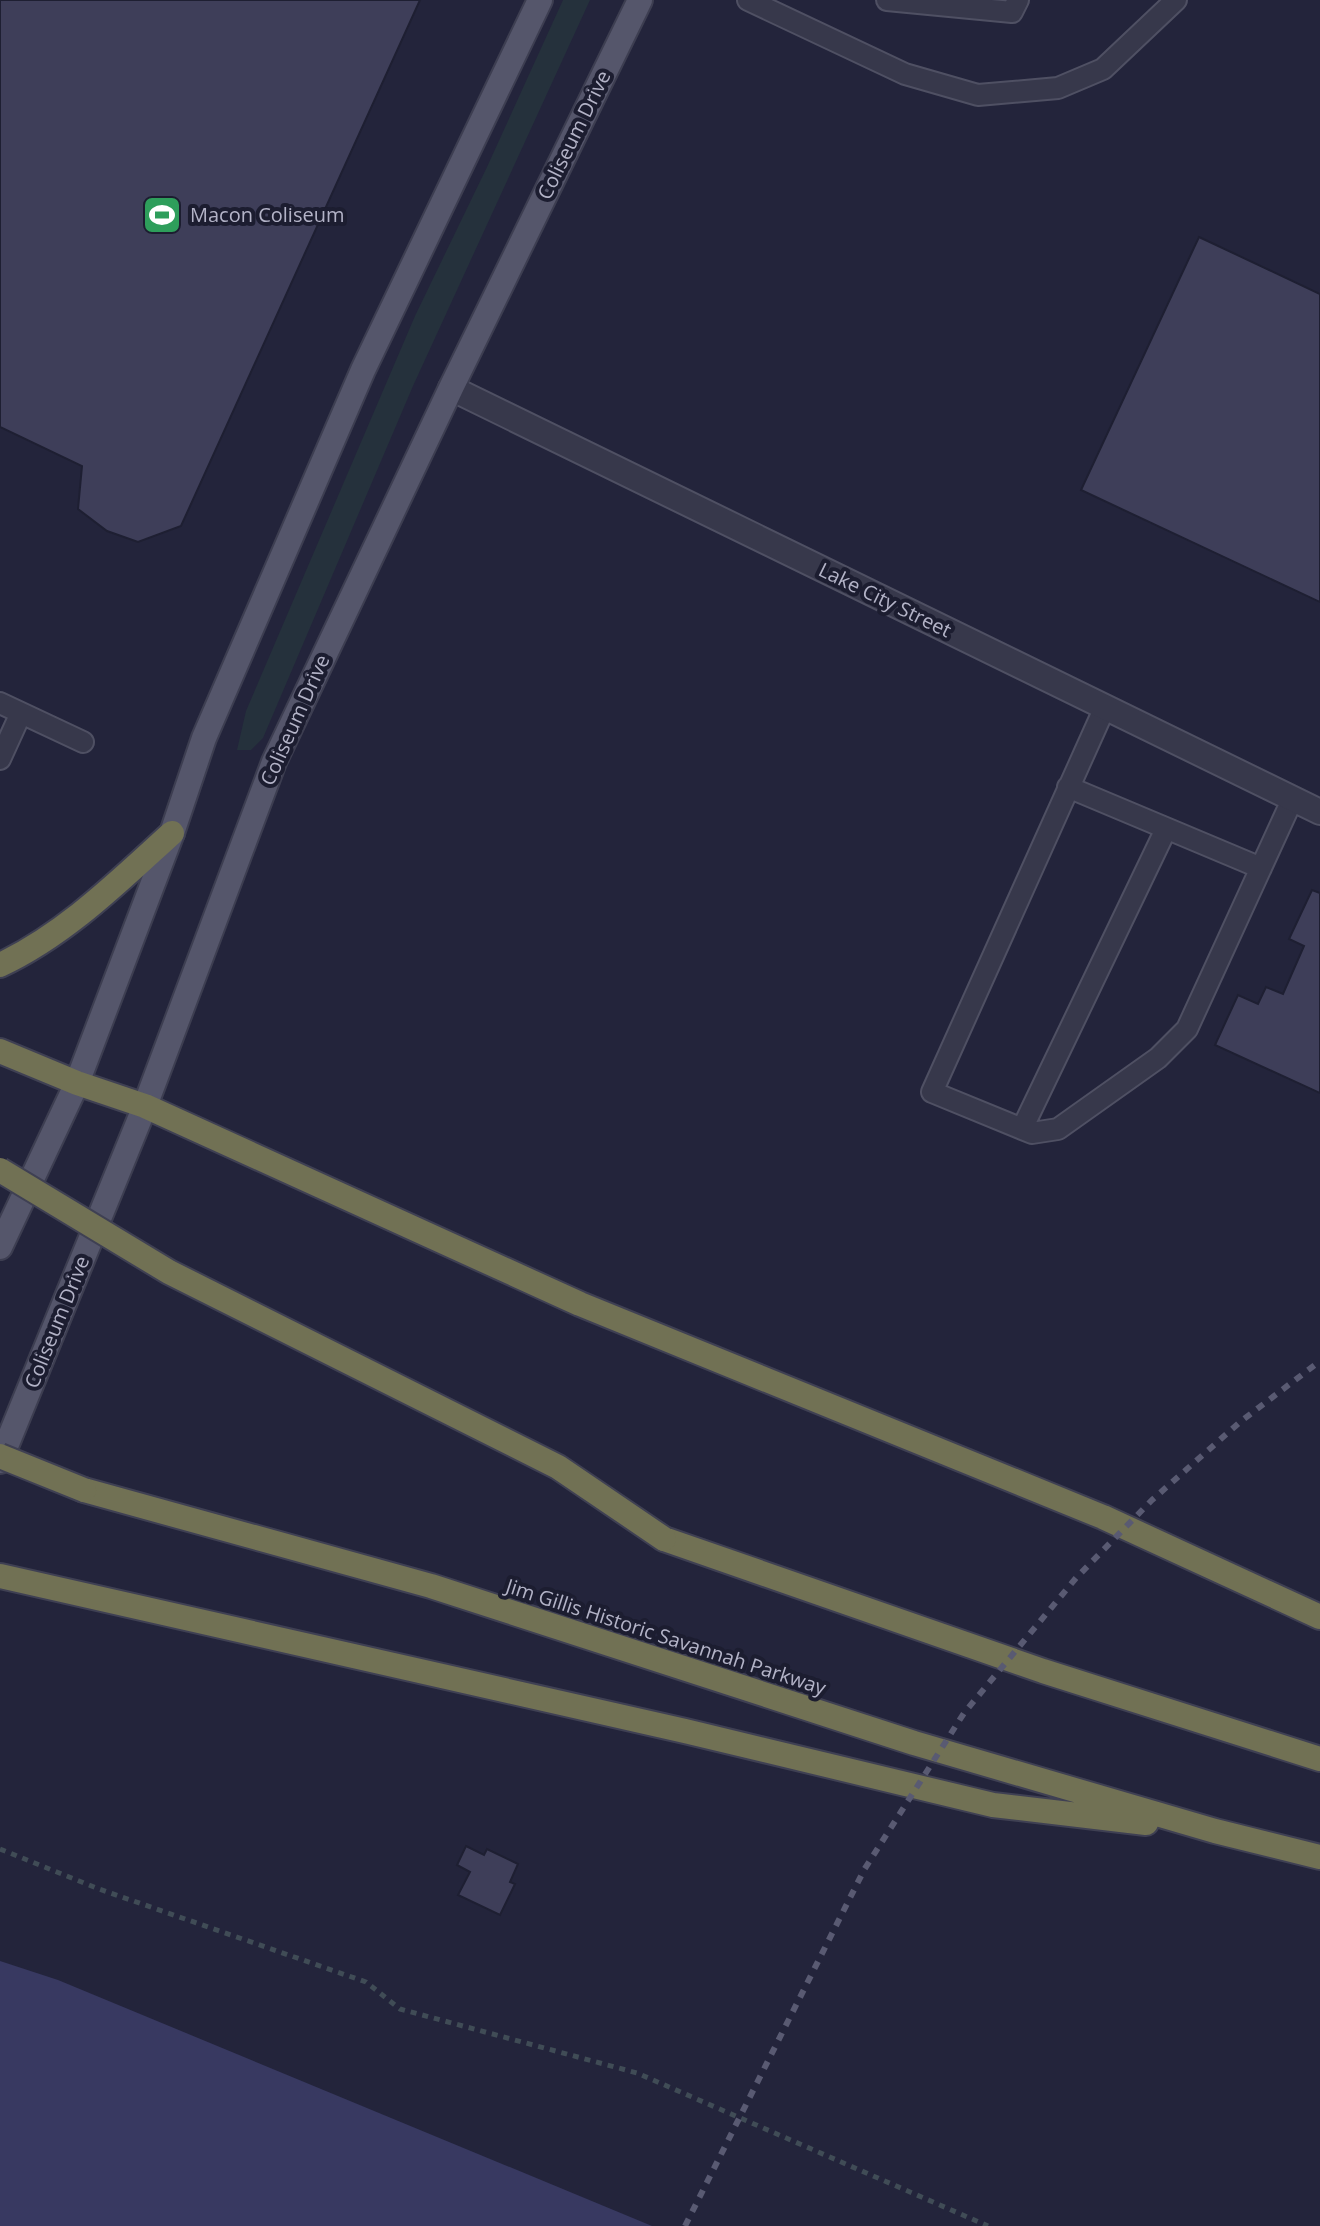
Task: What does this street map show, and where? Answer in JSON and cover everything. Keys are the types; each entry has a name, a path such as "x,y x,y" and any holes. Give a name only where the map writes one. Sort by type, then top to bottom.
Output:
{"highway":[{"path":"0,965 27,953 95,903 172,833"},
{"path":"0,1051 77,1083 145,1106 580,1304 1103,1517 1320,1617"},
{"path":"0,1170 169,1272 558,1467 664,1539 1043,1671 1320,1759"},
{"name":"Jim Gillis Historic Savannah Parkway","path":"0,1458 84,1490 431,1586 914,1743 1215,1831 1320,1857"},
{"path":"0,1576 669,1727 993,1805 1215,1831"}],"main road":[{"path":"0,1247 77,1083 172,833 204,738 363,370 540,0"},
{"name":"Coliseum Drive","path":"0,1458 145,1106 274,762 640,0"}],"street":[{"name":"Lake City Street","path":"451,388 1320,812"}],"lane":[{"path":"748,0 905,74 978,95 1058,88 1103,69 1176,0"},
{"path":"887,0 1012,12 1018,0"},
{"path":"0,703 83,742"},
{"path":"1105,707 932,1092 1032,1133 1058,1129 1158,1058 1187,1029 1293,798"},
{"path":"0,759 21,713"},
{"path":"1068,787 1261,868"},
{"path":"1022,1129 1166,829"}],"path":[{"path":"0,1849 99,1889 366,1982 400,2009 637,2073 988,2226"}],"shaded area":[{"path":"563,0 590,0 413,386 263,738 251,750 237,750 246,711 415,316"}],"water":[{"path":"0,1961 58,1980 652,2226 0,2226"}],"building":[{"name":"Macon Coliseum","path":"0,0 420,0 181,526 138,542 107,531 78,509 82,466 0,427"},
{"path":"1199,237 1320,294 1320,602 1081,490"},
{"path":"1312,890 1320,893 1320,1093 1215,1045 1238,995 1258,1004 1266,987 1283,994 1304,946 1289,939"},
{"path":"466,1846 484,1855 487,1849 518,1864 510,1882 515,1884 500,1915 458,1895 470,1872 457,1865"}],"railway":[{"path":"685,2226 864,1870 964,1713 1076,1578 1152,1500 1240,1422 1320,1361"}],"place":[{"name":"Macon Coliseum","path":"162,215"}]}
